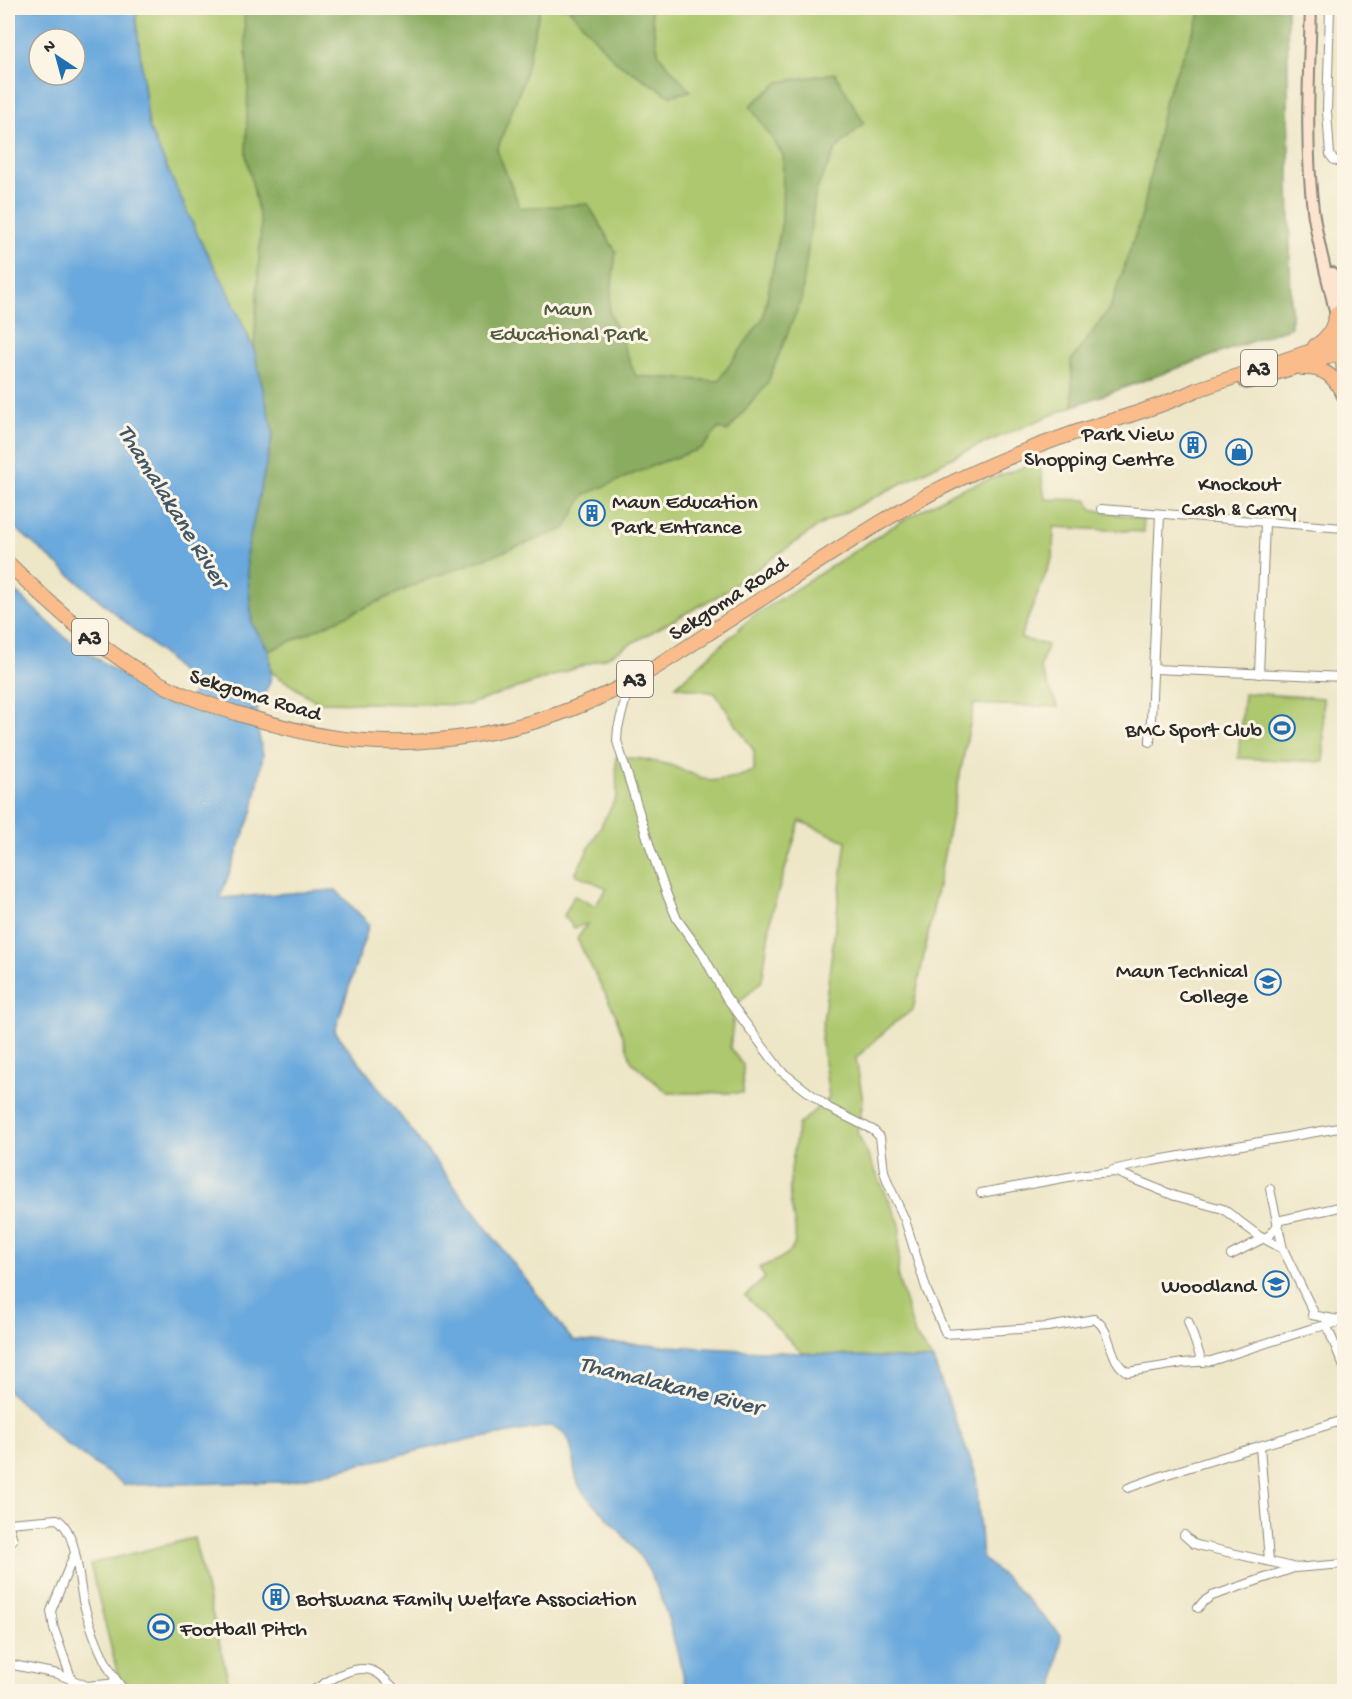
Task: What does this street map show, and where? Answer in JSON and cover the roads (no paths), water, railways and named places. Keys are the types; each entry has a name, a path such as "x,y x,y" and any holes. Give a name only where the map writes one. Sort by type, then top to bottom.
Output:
{"highway":[{"path":"1277,367 1327,338 1342,308"},
{"path":"1343,347 1344,377"},
{"name":"Sekgoma Road","path":"8,563 71,622 93,639 146,676 185,694 266,723 328,737 378,742 432,741 517,727 568,711 630,681 664,663 848,542 960,479 1027,451 1174,400 1198,396 1277,367 1343,347"},
{"path":"1277,367 1321,369 1335,378 1344,396"}],"main road":[{"path":"1311,8 1309,153 1313,212 1318,236 1342,308 1343,347"}],"street":[{"path":"1330,8 1327,111 1330,155 1334,160 1344,162"},
{"path":"1101,508 1344,528"},
{"path":"1150,741 1160,514"},
{"path":"1259,674 1265,523"},
{"path":"1154,669 1344,677"},
{"path":"630,681 617,741 651,850 678,919 703,955 726,997 781,1071 829,1108 873,1130 880,1137 888,1184 905,1220 927,1291 946,1334 1048,1327 1094,1319 1101,1325 1121,1367 1124,1371 1132,1372 1232,1356 1326,1324 1344,1321"},
{"path":"981,1193 1344,1127"},
{"path":"1108,1171 1124,1174 1175,1196 1223,1209 1264,1239 1283,1249"},
{"path":"1270,1189 1283,1249 1313,1315 1344,1321"},
{"path":"1277,1223 1344,1206"},
{"path":"1231,1256 1264,1239 1275,1231 1277,1223"},
{"path":"1188,1321 1202,1362"},
{"path":"1326,1324 1344,1367"},
{"path":"1128,1488 1344,1420"},
{"path":"1260,1447 1269,1561"},
{"path":"8,1543 13,1540 8,1523 57,1519 63,1523 68,1531 74,1553 84,1604 99,1644 118,1683 126,1692"},
{"path":"1184,1535 1194,1544 1294,1568"},
{"path":"74,1553 51,1611 54,1629 76,1692"},
{"path":"1198,1608 1212,1596 1294,1568 1344,1564"},
{"path":"8,1664 58,1674 87,1686 118,1683"},
{"path":"311,1692 342,1674 362,1670 377,1673 399,1692"},
{"path":"1261,1692 1289,1688 1315,1692"}],"water":[{"name":"Thamalakane River","path":"8,8 138,8 136,19 149,128 254,350 273,433 246,555 252,624 269,651 271,672 270,682 257,710 263,755 253,810 220,898 336,890 369,924 335,1031 573,1341 933,1360 976,1475 982,1558 1009,1581 1061,1635 1054,1691 688,1691 670,1624 651,1575 630,1543 583,1492 575,1475 569,1441 565,1434 549,1426 442,1445 286,1482 125,1485 66,1444 8,1391 8,585 66,638 143,689 174,706 181,705 189,701 194,691 191,683 166,657 8,522"}],"place":[{"name":"Park View Shopping Centre","path":"1193,445"},
{"name":"Knockout Cash & Carry","path":"1239,452"},
{"name":"Maun Education Park Entrance","path":"592,513"},
{"name":"BMC Sport Club","path":"1282,728"},
{"name":"Maun Technical College","path":"1268,982"},
{"name":"Woodland","path":"1276,1284"},
{"name":"Botswana Family Welfare Association","path":"276,1597"},
{"name":"Football Pitch","path":"161,1627"}],"park label":[{"name":"Maun Educational Park","path":"568,320"}]}
